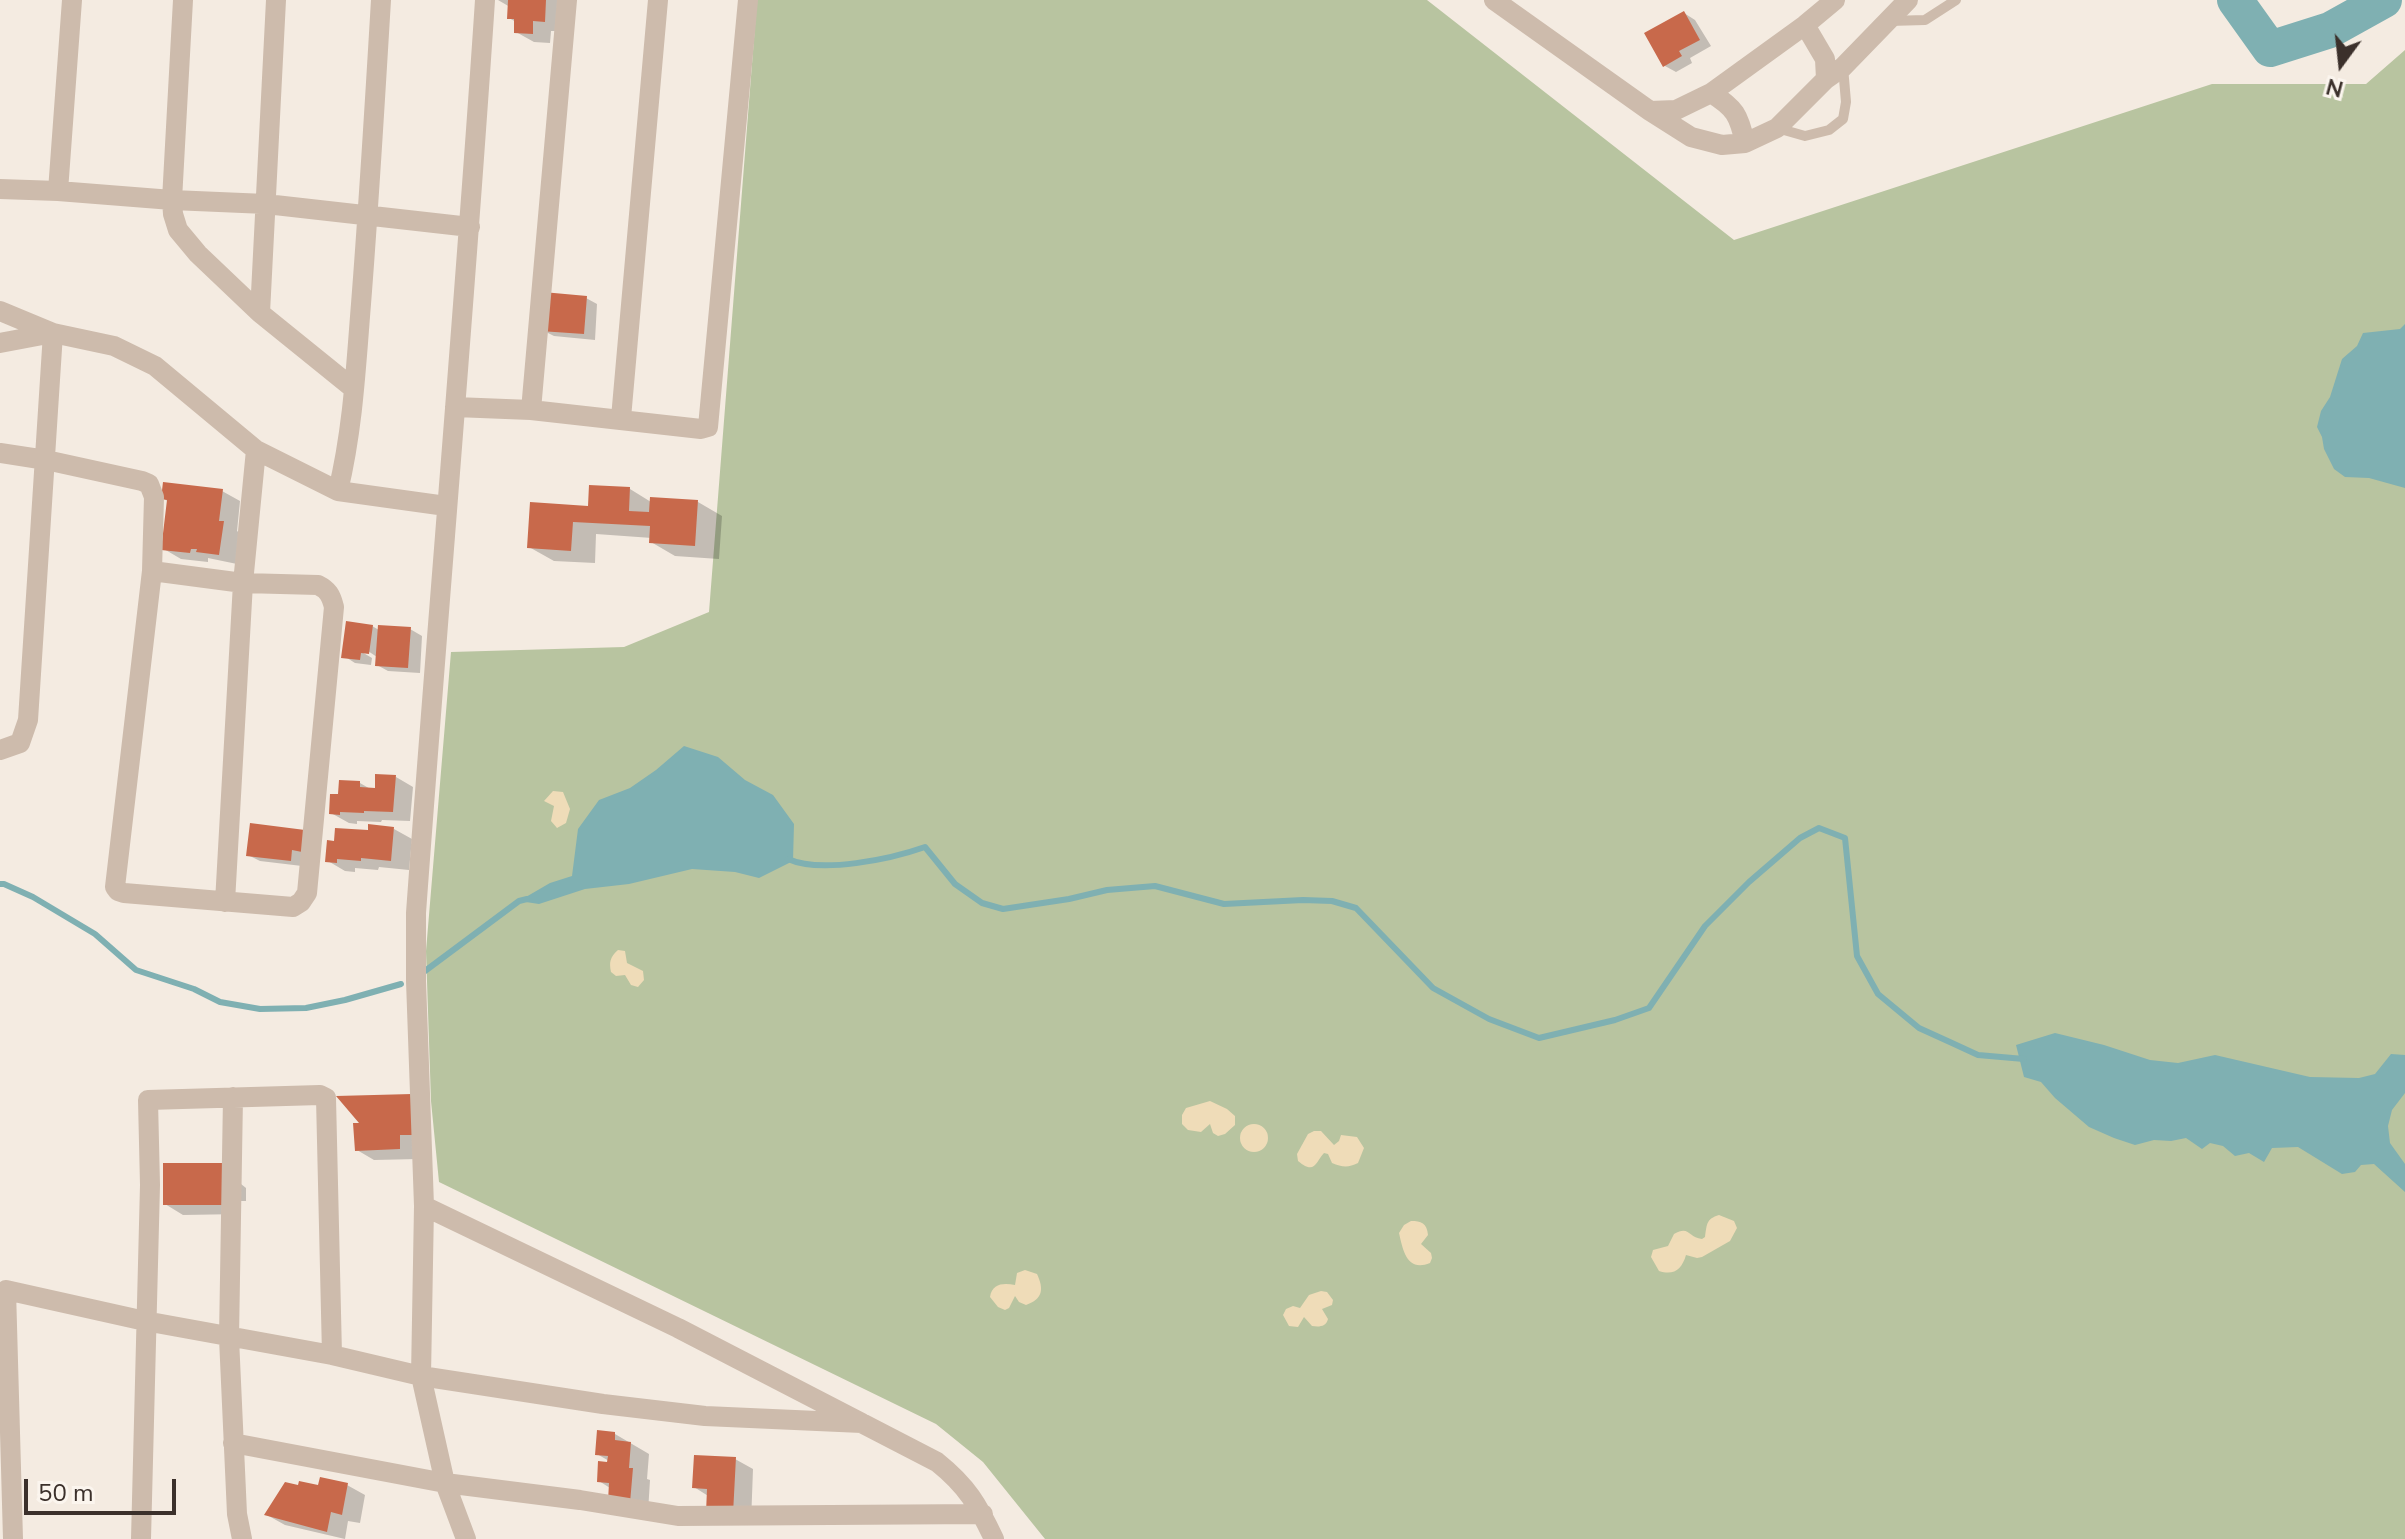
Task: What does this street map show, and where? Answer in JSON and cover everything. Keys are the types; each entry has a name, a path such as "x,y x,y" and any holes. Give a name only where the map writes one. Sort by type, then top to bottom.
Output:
{"street":[{"path":"58,191 72,0"},
{"path":"183,0 172,200 178,230 198,254 260,313 354,389"},
{"path":"260,313 276,0"},
{"path":"338,491 354,389 381,0"},
{"path":"466,1539 445,1483 421,1376 424,1206 416,913 485,0"},
{"path":"531,410 567,0"},
{"path":"621,418 658,0"},
{"path":"455,407 531,410 701,429 708,427 748,0"},
{"path":"1494,0 1650,111 1691,137 1722,145 1745,143 1777,128 1908,0"},
{"path":"1650,111 1676,110 1711,93 1835,0"},
{"path":"1805,25 1835,73"},
{"path":"1711,93 1731,106 1740,121 1745,143"},
{"path":"0,189 266,204 470,227"},
{"path":"0,311 53,333 114,346 155,366 256,450 338,491 446,506"},
{"path":"0,343 53,333"},
{"path":"0,750 20,743 28,720 53,333"},
{"path":"225,902 243,583 256,450"},
{"path":"0,453 46,460 149,484 154,497 152,571 115,887 124,893 293,907 307,893 334,607 328,590 318,585 243,583 152,571"},
{"path":"141,1539 150,1185 148,1100 320,1095 326,1098 332,1355"},
{"path":"233,1097 229,1338 237,1514 242,1539"},
{"path":"424,1206 678,1328 937,1462 959,1480 983,1514 994,1539"},
{"path":"9,1529 3,1290 229,1338 332,1355 421,1376 705,1416 862,1423"},
{"path":"233,1443 445,1483 678,1516 983,1514"}],"lane":[{"path":"1887,21 1925,20 1956,0"},
{"path":"1777,128 1805,136 1829,130 1843,119 1846,102 1835,73"}],"green space":[{"path":"757,0 1427,0 1734,240 2212,84 2366,84 2405,50 2405,1539 1045,1539 983,1462 936,1424 439,1182 431,1101 426,951 451,652 624,647 709,612"}],"sand":[{"path":"553,791 563,792 570,809 566,823 557,828 551,821 554,806 544,801"},
{"path":"618,950 625,951 627,963 643,971 644,980 638,987 631,985 625,975 616,976 611,972 611,960"},
{"path":"1210,1101 1235,1116 1235,1125 1218,1136 1213,1133 1210,1124 1201,1132 1188,1130 1182,1124 1186,1108"},
{"path":"1254,1124 1264,1128 1268,1138 1264,1148 1254,1152 1244,1148 1240,1138 1244,1128"},
{"path":"1321,1131 1334,1145 1341,1135 1357,1137 1364,1148 1358,1163 1348,1166 1332,1163 1328,1154 1324,1153 1311,1167 1298,1161 1297,1154 1308,1134"},
{"path":"1719,1215 1734,1221 1737,1228 1730,1241 1702,1257 1686,1255 1680,1268 1673,1272 1659,1271 1651,1257 1653,1250 1668,1246 1674,1234 1683,1231 1702,1239 1709,1220"},
{"path":"1411,1221 1425,1225 1428,1235 1421,1244 1431,1253 1430,1263 1416,1265 1407,1258 1399,1233"},
{"path":"1025,1270 1037,1274 1041,1284 1039,1297 1026,1305 1015,1296 1009,1308 998,1307 990,1297 993,1289 1003,1284 1015,1285 1017,1273"},
{"path":"1327,1292 1333,1300 1332,1305 1322,1309 1328,1319 1326,1324 1312,1326 1304,1317 1298,1327 1289,1326 1283,1315 1286,1309 1293,1306 1300,1308 1309,1295"}],"water":[{"path":"2405,324 2405,488 2369,478 2345,477 2334,469 2324,449 2317,427 2321,411 2330,397 2342,359 2357,346 2363,333 2400,329"},
{"path":"684,746 718,757 745,780 773,795 794,824 793,861 759,878 735,872 692,869 629,884 585,889 539,904 519,901 550,883 572,876 578,829 599,800 630,788"},
{"path":"2055,1033 2150,1060 2178,1063 2215,1055 2310,1077 2359,1078 2375,1074 2391,1054 2405,1055 2405,1093 2392,1110 2388,1126 2390,1143 2405,1164 2405,1192 2374,1164 2361,1165 2355,1172 2342,1174 2298,1147 2272,1148 2264,1162 2249,1153 2235,1156 2223,1146 2210,1143 2202,1149 2186,1138 2135,1145 2089,1127 2041,1082 2024,1077 2016,1045"}],"building":[{"path":"508,0 546,0 545,22 533,21 533,34 514,33 514,19 507,19"},
{"path":"1684,11 1700,40 1679,51 1682,56 1663,67 1644,33"},
{"path":"543,292 587,296 584,334 540,331"},
{"path":"163,482 223,489 219,521 224,521 219,555 196,552 197,549 191,549 190,553 161,550 167,500 161,499"},
{"path":"589,485 630,487 629,511 649,512 650,497 698,500 695,546 649,543 650,526 573,522 571,551 527,548 530,502 588,506"},
{"path":"346,621 373,625 369,654 361,653 360,660 341,658"},
{"path":"378,625 411,627 408,668 375,666"},
{"path":"375,774 396,775 393,812 329,814 330,794 338,794 339,780 360,781 360,787 375,788"},
{"path":"250,823 305,830 302,852 292,850 291,861 246,856"},
{"path":"368,824 394,827 391,861 361,858 361,861 337,859 337,863 325,862 327,840 334,841 335,828 368,830"},
{"path":"412,1094 414,1135 400,1135 400,1149 355,1151 353,1123 359,1123 336,1096"},
{"path":"163,1163 223,1163 223,1205 163,1205"},
{"path":"597,1430 615,1432 615,1440 631,1442 629,1468 633,1468 630,1503 608,1501 609,1483 597,1482 598,1461 607,1462 608,1456 595,1455"},
{"path":"694,1455 736,1457 733,1514 706,1513 707,1489 692,1488"},
{"path":"320,1477 348,1483 342,1515 331,1512 327,1532 264,1515 285,1482 318,1485"}],"waterway":[{"path":"2235,0 2270,49 2330,30 2384,0"},
{"path":"788,859 837,865 875,860 925,847 955,884 982,903 1003,909 1107,890 1155,886 1224,904 1332,901 1356,908 1433,988 1489,1019 1539,1038 1615,1020 1649,1008 1705,926 1800,838 1819,828 1845,838 1857,956 1878,994 1919,1028 1978,1055 2024,1059"},
{"path":"0,884 33,897 95,934 136,970 194,989 220,1002 260,1009 306,1008 401,984"},
{"path":"425,971 519,901 527,899"}]}
